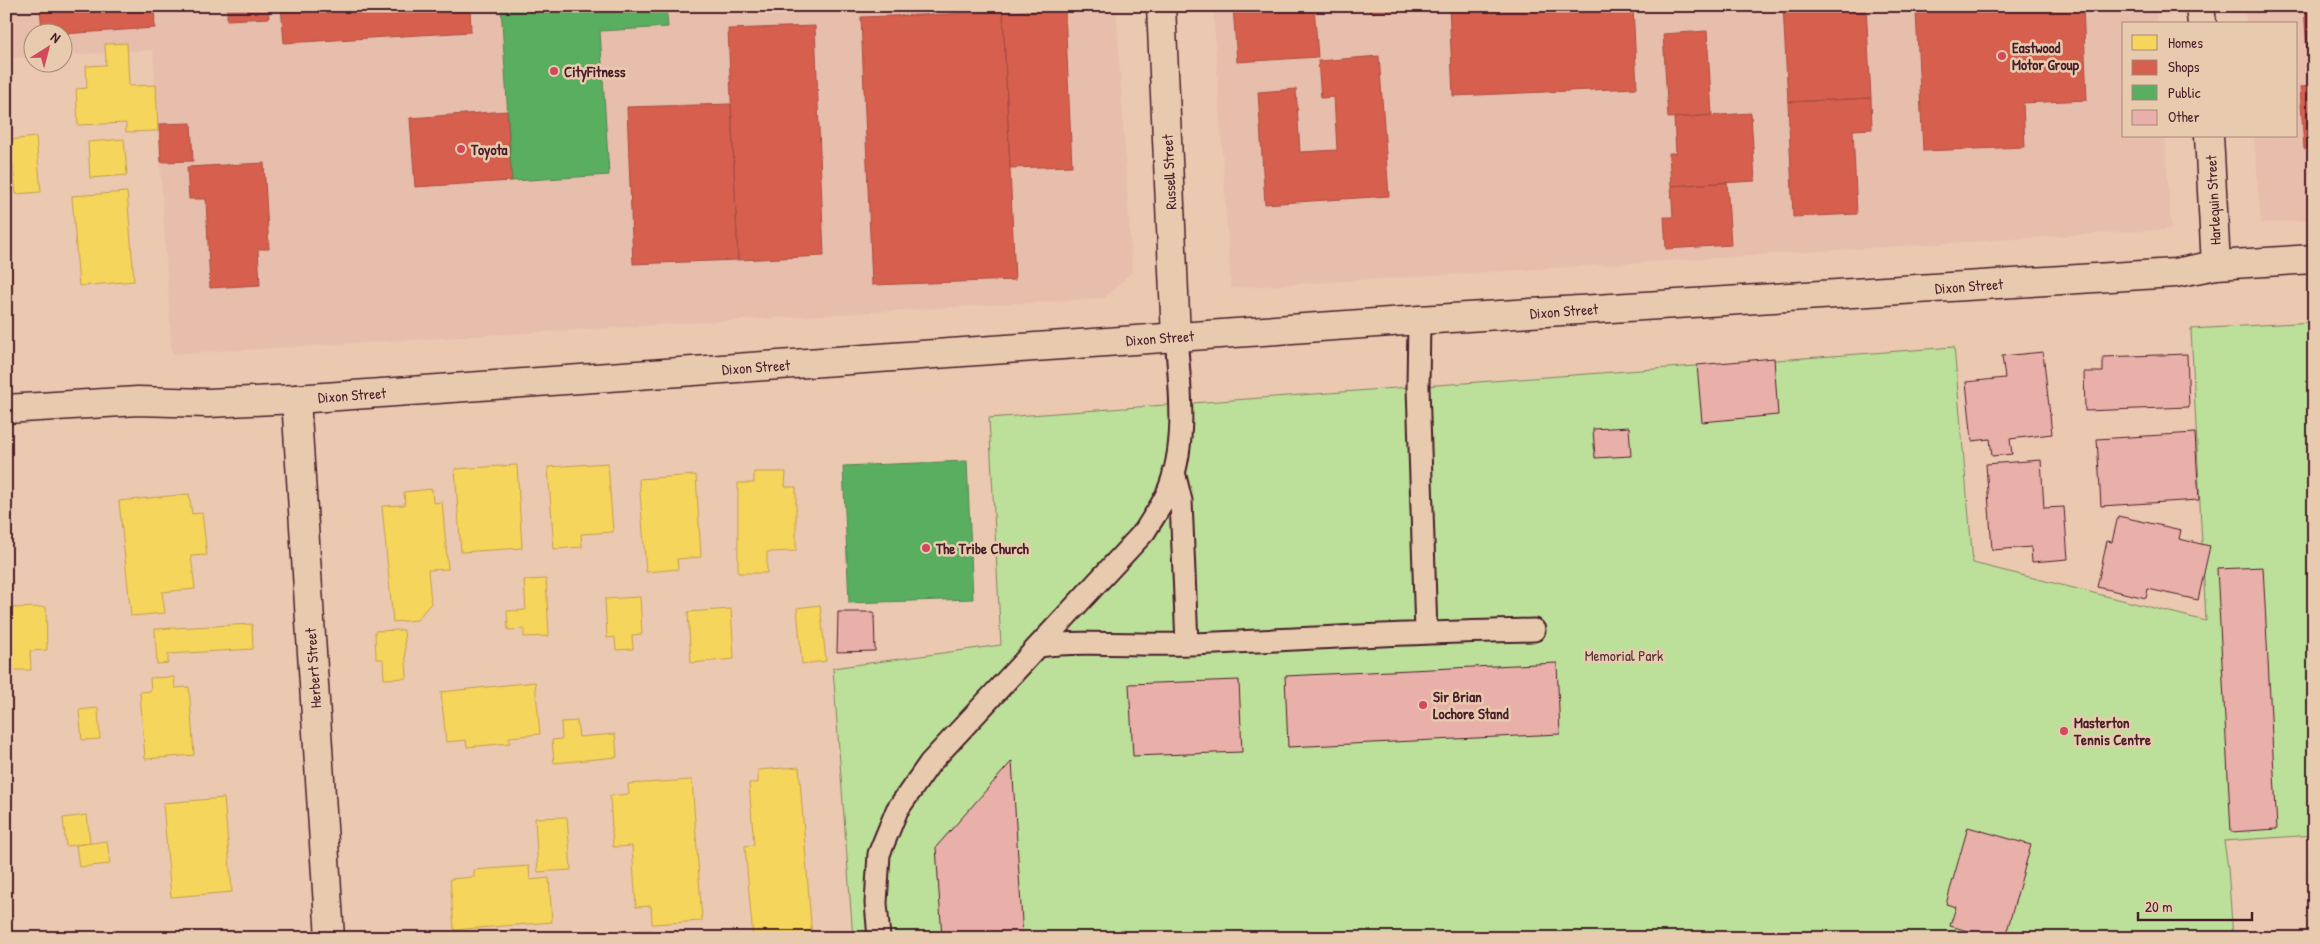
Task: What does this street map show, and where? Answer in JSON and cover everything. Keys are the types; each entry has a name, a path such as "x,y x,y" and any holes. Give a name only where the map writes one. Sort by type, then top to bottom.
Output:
{"main road":[{"name":"Russell Street","path":"1160,6 1176,337"},
{"path":"2200,6 2202,22"},
{"name":"Harlequin Street","path":"2209,138 2216,265"},
{"name":"Dixon Street","path":"6,409 138,401 208,403 296,399 1418,320 2175,273 2216,265 2314,259"},
{"name":"Herbert Street","path":"296,399 330,938"}],"lane":[{"path":"1418,320 1418,387 1426,632"},
{"path":"878,938 876,903 879,854 897,810 930,763 1145,531 1167,494 1179,449 1181,404 1176,337"},
{"path":"1173,470 1180,501 1187,644"},
{"path":"1039,646 1072,642 1187,644 1426,632 1534,630"}],"shaded area":[{"path":"6,6 1116,6 1132,272 1104,298 172,354 153,50 72,54 72,22 22,22 22,57 6,58"},
{"path":"1213,6 2156,6 2157,22 2122,22 2122,138 2165,138 2171,229 1231,288"},
{"path":"2245,6 2314,6 2314,220 2261,223 2254,138 2298,138 2298,22 2246,22"}],"green space":[{"name":"Memorial Park","path":"2314,322 2314,835 2224,841 2233,938 853,938 833,668 1001,645 989,418 1954,347 1973,563 2206,621 2191,329"}],"building: Homes":[{"path":"127,43 129,86 156,85 158,131 126,132 126,123 78,125 76,89 87,88 86,66 106,65 105,44"},
{"path":"36,137 41,192 16,194 10,140"},
{"path":"124,139 127,175 90,178 88,142"},
{"path":"6,182 13,291 6,292"},
{"path":"127,192 134,281 79,286 72,196"},
{"path":"608,463 613,532 581,534 582,547 554,549 548,467"},
{"path":"517,465 522,548 461,552 455,469"},
{"path":"754,472 786,472 785,487 796,487 796,551 767,552 767,573 738,573 738,483 754,483"},
{"path":"696,475 701,557 677,559 678,569 646,572 639,479"},
{"path":"432,489 433,503 442,502 448,569 428,570 431,603 417,620 393,622 382,506 405,505 404,492"},
{"path":"189,494 192,514 202,513 207,555 191,556 195,589 162,592 165,613 131,616 119,501"},
{"path":"546,579 549,636 524,637 524,629 508,630 507,611 526,610 524,580"},
{"path":"640,597 642,634 632,635 633,649 616,650 615,637 607,638 605,599"},
{"path":"820,605 826,661 802,664 797,608"},
{"path":"46,607 47,650 30,651 31,670 6,670 6,608"},
{"path":"731,609 734,659 691,663 688,612"},
{"path":"252,624 253,649 168,654 168,663 157,664 155,629"},
{"path":"404,630 407,678 384,679 383,659 376,659 375,631"},
{"path":"174,677 175,688 189,687 194,755 145,759 140,692 151,691 150,678"},
{"path":"535,682 540,734 509,737 510,743 467,747 466,740 446,742 441,692"},
{"path":"98,708 100,739 82,740 79,710"},
{"path":"577,721 579,737 615,734 617,757 554,763 552,740 562,739 561,722"},
{"path":"799,767 812,938 753,938 745,846 754,845 749,783 758,783 758,770"},
{"path":"692,780 702,921 652,924 651,906 636,907 632,846 613,847 610,796 629,794 628,784"},
{"path":"224,798 232,892 171,897 163,803"},
{"path":"87,815 90,843 66,846 63,818"},
{"path":"567,817 571,870 538,872 535,818"},
{"path":"107,841 110,864 79,867 76,845"},
{"path":"2307,864 2314,864 2314,888 2308,889"},
{"path":"529,866 530,880 549,878 552,922 454,930 450,879 474,877 474,870"},
{"path":"651,930 652,938 560,938 559,935"}],"building: Shops":[{"path":"40,6 154,6 155,28 72,33 72,22 41,22"},
{"path":"227,6 268,6 269,18 227,20"},
{"path":"281,6 470,6 471,32 284,43"},
{"path":"1233,6 1314,6 1318,57 1237,62"},
{"path":"1370,6 1417,6 1417,10 1370,12"},
{"path":"1449,6 1633,6 1637,88 1453,96"},
{"path":"1783,6 1866,6 1871,98 1788,102"},
{"name":"Eastwood Motor Group","path":"2033,6 2083,6 2087,100 2023,103 2025,147 1923,151 1916,12"},
{"path":"2304,6 2314,6 2314,190 2311,149 2304,149 2300,87 2309,86"},
{"path":"1065,10 1072,166 1010,168 1003,12"},
{"path":"1003,12 1015,280 872,285 861,17"},
{"path":"815,26 824,256 738,260 728,29"},
{"path":"1707,31 1712,115 1668,118 1663,34"},
{"path":"1379,56 1389,196 1265,204 1258,92 1296,89 1300,152 1337,150 1334,97 1321,98 1318,61"},
{"path":"1871,98 1872,129 1853,130 1857,214 1793,217 1788,102"},
{"path":"731,104 738,260 633,264 627,107"},
{"name":"Toyota","path":"507,111 512,181 415,187 410,118"},
{"path":"1751,113 1755,181 1671,186 1669,153 1676,153 1674,118"},
{"path":"191,123 193,161 161,162 159,124"},
{"path":"264,163 269,249 258,249 260,285 210,288 206,199 189,199 187,167"},
{"path":"1727,182 1731,245 1666,249 1664,217 1673,217 1671,186"}],"building: Public":[{"name":"CityFitness","path":"501,6 666,6 668,27 600,31 609,175 512,181"},
{"path":"967,461 973,599 849,603 843,466"}],"building: Other":[{"path":"2043,352 2052,434 2010,439 2012,454 1992,456 1990,439 1972,441 1966,382 2005,378 2002,356"},
{"path":"2187,354 2189,407 2085,411 2084,372 2103,372 2103,357"},
{"path":"1774,358 1778,415 1702,422 1697,365"},
{"path":"1629,427 1631,456 1595,458 1593,429"},
{"path":"2195,433 2199,500 2101,506 2097,439"},
{"path":"2041,460 2044,508 2064,507 2068,559 2032,562 2031,547 1992,550 1986,464"},
{"path":"2118,516 2181,530 2179,539 2210,546 2198,600 2148,589 2146,598 2097,587 2107,541 2112,542"},
{"path":"2263,567 2277,829 2231,832 2217,569"},
{"path":"838,612 874,612 875,651 837,652"},
{"name":"Sir Brian Lochore Stand","path":"1557,663 1560,734 1288,747 1285,676"},
{"path":"1239,680 1242,752 1133,756 1129,684"},
{"path":"1012,761 1023,938 942,938 936,847"},
{"path":"1968,827 2031,845 2005,938 1993,938 1950,926 1956,907 1946,904"}],"place":[{"name":"Eastwood Motor Group","path":"2002,56"},
{"name":"CityFitness","path":"554,71"},
{"name":"Toyota","path":"461,149"},
{"name":"The Tribe Church","path":"926,548"},
{"name":"Sir Brian Lochore Stand","path":"1423,705"},
{"name":"Masterton Tennis Centre","path":"2064,731"}]}
